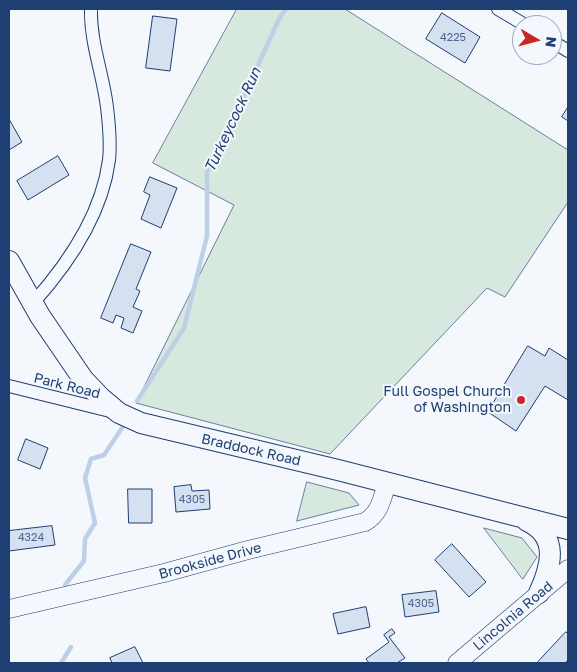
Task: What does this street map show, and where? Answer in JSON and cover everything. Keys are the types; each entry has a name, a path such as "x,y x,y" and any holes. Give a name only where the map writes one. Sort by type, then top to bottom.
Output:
{"main road":[{"name":"Braddock Road","path":"9,261 33,304 83,379 100,398 119,413 142,423 568,529"},
{"path":"509,513 535,525 547,538 550,559 546,579 539,594"}],"street":[{"path":"33,304 74,250 100,199 106,177 110,131 107,105 94,46 91,9"},
{"path":"498,9 512,17"},
{"name":"Park Road","path":"9,386 119,413"},
{"name":"Brookside Drive","path":"9,609 164,573 248,550 365,522 373,517 380,508 387,483"},
{"name":"Lincolnia Road","path":"457,663 568,569"}],"shaded area":[{"path":"237,9 345,9 568,150 568,202 505,297 487,288 330,454 136,403 234,205 153,163"},
{"path":"307,482 349,493 359,505 297,521"},
{"path":"484,528 522,538 537,557 523,579"}],"building":[{"path":"442,13 480,37 465,63 426,39"},
{"path":"153,16 177,19 170,71 146,68"},
{"path":"568,107 568,121 562,117"},
{"path":"9,119 22,142 9,150"},
{"path":"58,156 69,175 28,200 17,181"},
{"path":"150,177 177,188 161,228 141,219 150,195 144,192"},
{"path":"131,244 151,252 136,289 140,291 133,307 142,311 133,333 121,328 124,318 116,315 113,323 101,318"},
{"path":"528,346 545,356 549,348 568,360 568,400 545,386 516,431 488,412"},
{"path":"26,439 48,448 40,469 18,460"},
{"path":"191,485 192,491 209,490 210,509 176,512 174,487"},
{"path":"128,489 152,489 152,523 129,523"},
{"path":"52,526 55,545 9,551 9,531"},
{"path":"452,544 486,582 469,597 435,560"},
{"path":"436,591 439,612 405,617 402,595"},
{"path":"366,607 370,627 338,634 333,614"},
{"path":"392,629 395,633 389,637 405,658 397,663 369,663 366,659 389,642 384,635"},
{"path":"566,632 568,634 568,660 565,663 537,663"},
{"path":"135,647 143,663 112,663 110,658"}],"waterway":[{"name":"Turkeycock Run","path":"137,401 184,328 207,236 207,172 219,151 279,19 286,9"},
{"name":"Turkeycock Run","path":"65,585 84,561 85,539 95,523 85,478 91,459 104,455 122,428"},
{"name":"Turkeycock Run","path":"61,663 71,647"}],"place":[{"name":"Full Gospel Church of Washington","path":"521,400"}]}
